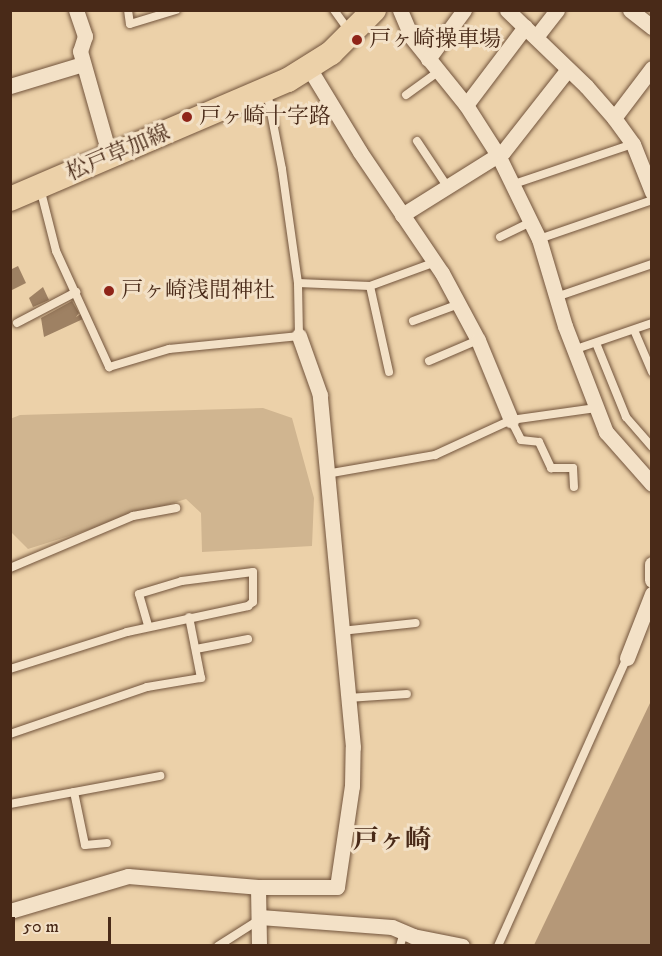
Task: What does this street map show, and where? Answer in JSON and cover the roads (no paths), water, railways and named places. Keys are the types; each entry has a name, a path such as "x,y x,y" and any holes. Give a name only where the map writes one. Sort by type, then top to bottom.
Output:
{"main road":[{"name":"松戸草加線","path":"10,199 267,91 309,68 352,34 374,10"}],"street":[{"path":"76,10 85,36 80,51 83,64 110,157"},
{"path":"400,10 412,38 466,105 514,184 539,239 559,296 566,326 596,408 614,443 651,484"},
{"path":"428,59 464,10"},
{"path":"507,10 568,69 614,118 648,169 651,192"},
{"path":"466,105 530,32 557,10"},
{"path":"630,10 651,27"},
{"path":"10,86 83,64"},
{"path":"309,68 459,304 478,340 511,420"},
{"path":"614,118 651,68"},
{"path":"402,215 498,155 568,69"},
{"path":"10,911 128,876 258,887 337,887 352,786 348,698 320,395 299,336"},
{"path":"651,564 651,580"},
{"path":"627,658 651,594"},
{"path":"258,887 260,918 258,945"},
{"path":"260,918 314,918 392,927 402,939 462,945"}],"lane":[{"path":"128,10 130,24 176,10"},
{"path":"334,10 352,34"},
{"path":"406,95 439,71"},
{"path":"39,187 56,251 109,367 169,349 299,336 298,283 282,169 267,91"},
{"path":"417,141 447,186"},
{"path":"514,184 633,144"},
{"path":"539,239 651,200"},
{"path":"500,237 531,222"},
{"path":"298,283 370,286 433,263"},
{"path":"559,296 651,264"},
{"path":"370,286 389,372"},
{"path":"17,323 76,292"},
{"path":"413,321 459,304"},
{"path":"582,347 651,323"},
{"path":"634,330 651,372"},
{"path":"429,361 478,340"},
{"path":"596,343 626,417 651,447"},
{"path":"326,474 354,472 435,455 511,420 596,408"},
{"path":"511,420 521,440 539,442 551,468 573,468 574,487"},
{"path":"10,568 133,516 176,508"},
{"path":"10,669 148,626 253,602 253,572 182,581 139,594 148,626"},
{"path":"10,734 147,687 201,678 189,617"},
{"path":"341,631 416,623"},
{"path":"196,649 248,639"},
{"path":"498,945 627,658"},
{"path":"348,698 407,694"},
{"path":"10,804 159,776"},
{"path":"74,792 85,845 107,843"},
{"path":"218,945 260,918"}],"place":[{"name":"戸ヶ崎操車場","path":"357,40"},
{"name":"戸ヶ崎十字路","path":"187,117"},
{"name":"戸ヶ崎浅間神社","path":"109,291"}],"district":[{"name":"戸ヶ崎","path":"392,841"}]}
